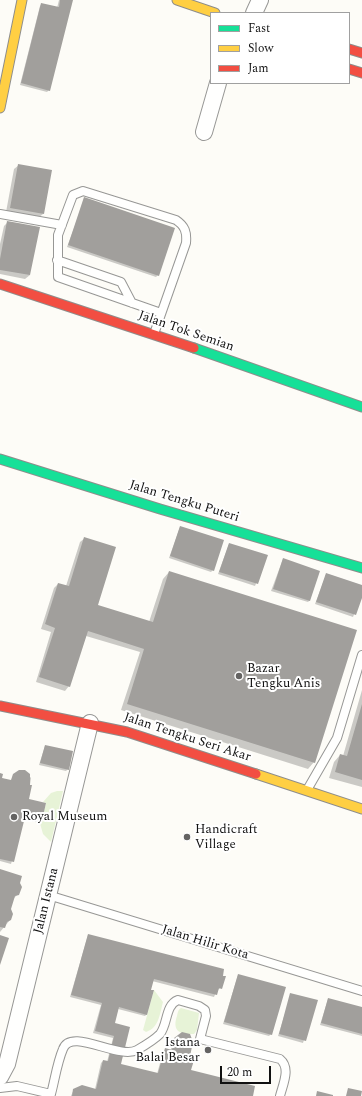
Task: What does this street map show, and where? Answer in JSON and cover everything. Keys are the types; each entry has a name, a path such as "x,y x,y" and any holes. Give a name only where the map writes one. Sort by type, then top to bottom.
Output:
{"street":[{"path":"0,108 22,0"},
{"path":"177,0 212,12"},
{"path":"254,12 260,0"},
{"path":"350,49 362,53"},
{"path":"350,68 362,73"},
{"path":"204,132 218,84"},
{"name":"Jalan Tok Semian","path":"0,284 154,334 362,408"},
{"name":"Jalan Tengku Puteri","path":"0,459 160,509 362,568"},
{"name":"Jalan Tengku Seri Akar","path":"0,706 90,723 127,732 362,809"},
{"name":"Jalan Istana","path":"0,1077 7,1064 90,723"}],"lane":[{"path":"154,334 162,313 186,243 187,236 182,224 176,220 79,191 73,195 58,235 58,277 162,313"},
{"path":"0,214 62,225"},
{"path":"57,260 121,282 124,285 132,303"},
{"path":"307,791 337,738 362,655"},
{"name":"Jalan Hilir Kota","path":"48,895 362,991"},
{"path":"0,1088 17,1086 51,1095 63,1048 68,1042 77,1041 124,1052 136,1051 160,1034 172,1004 178,1000 199,1006 205,1010 206,1016 200,1039 280,1059 286,1069 280,1096"}],"green space":[{"path":"63,791 51,842 43,834 39,820 42,821 46,803 43,802 51,793"},
{"path":"154,990 163,1002 156,1024 146,1032 143,1030"},
{"path":"181,1008 199,1013 197,1030 194,1034 184,1034 176,1028 175,1025 178,1011"}],"building":[{"path":"60,0 73,0 50,91 21,83 41,3 59,7"},
{"path":"18,164 52,170 44,214 10,208"},
{"path":"84,197 175,228 159,276 68,245"},
{"path":"7,221 40,227 30,275 0,270 0,259"},
{"path":"180,526 224,540 214,571 170,556"},
{"name":"Bazar Tengku Anis","path":"84,537 116,547 98,605 153,622 169,571 357,630 315,763 127,704 144,649 88,631 70,687 39,677 55,628 45,624 58,583 69,586"},
{"path":"229,543 268,555 258,584 219,572"},
{"path":"283,558 320,571 310,601 273,589"},
{"path":"326,573 362,585 362,598 356,615 316,602"},
{"path":"362,704 362,780 335,772 340,754 347,756"},
{"path":"45,745 73,751 69,770 40,763"},
{"path":"19,770 25,770 30,774 30,785 32,785 29,799 46,803 42,821 25,817 14,862 0,859 0,773 3,774 2,778 11,780 13,774"},
{"path":"0,869 22,876 20,883 22,887 19,895 15,896 11,909 13,914 11,920 7,922 5,928 0,927"},
{"path":"88,934 224,969 223,976 226,976 222,989 219,988 217,995 154,979 151,990 154,990 147,1015 119,1007 115,1023 130,1027 121,1064 158,1073 165,1048 172,1050 174,1038 182,1032 190,1034 193,1042 190,1056 195,1057 191,1070 255,1086 253,1096 72,1096 73,1089 82,1085 96,1089 103,1060 108,1061 114,1036 95,1031 102,1003 71,995"},
{"path":"0,935 9,938 0,965"},
{"path":"238,974 286,987 272,1035 224,1022"},
{"path":"290,993 318,1000 306,1041 279,1034"},
{"path":"328,998 362,1007 362,1034 321,1023"},
{"path":"348,1088 362,1091 361,1096 346,1096"},
{"path":"317,1091 333,1095 333,1096 316,1096"}],"traffic: fast":[{"path":"194,348 362,407"},
{"path":"0,459 160,509 362,568"}],"traffic: slow":[{"path":"0,108 22,0"},
{"path":"177,0 212,12"},
{"path":"256,774 362,809"}],"traffic: jam":[{"path":"350,49 362,53"},
{"path":"350,69 362,73"},
{"path":"0,284 194,348"},
{"path":"0,706 127,732 256,774"}],"place":[{"name":"Bazar Tengku Anis","path":"239,676"},
{"name":"Royal Museum","path":"14,817"},
{"name":"Handicraft Village","path":"187,837"},
{"name":"Istana Balai Besar","path":"208,1050"}]}
